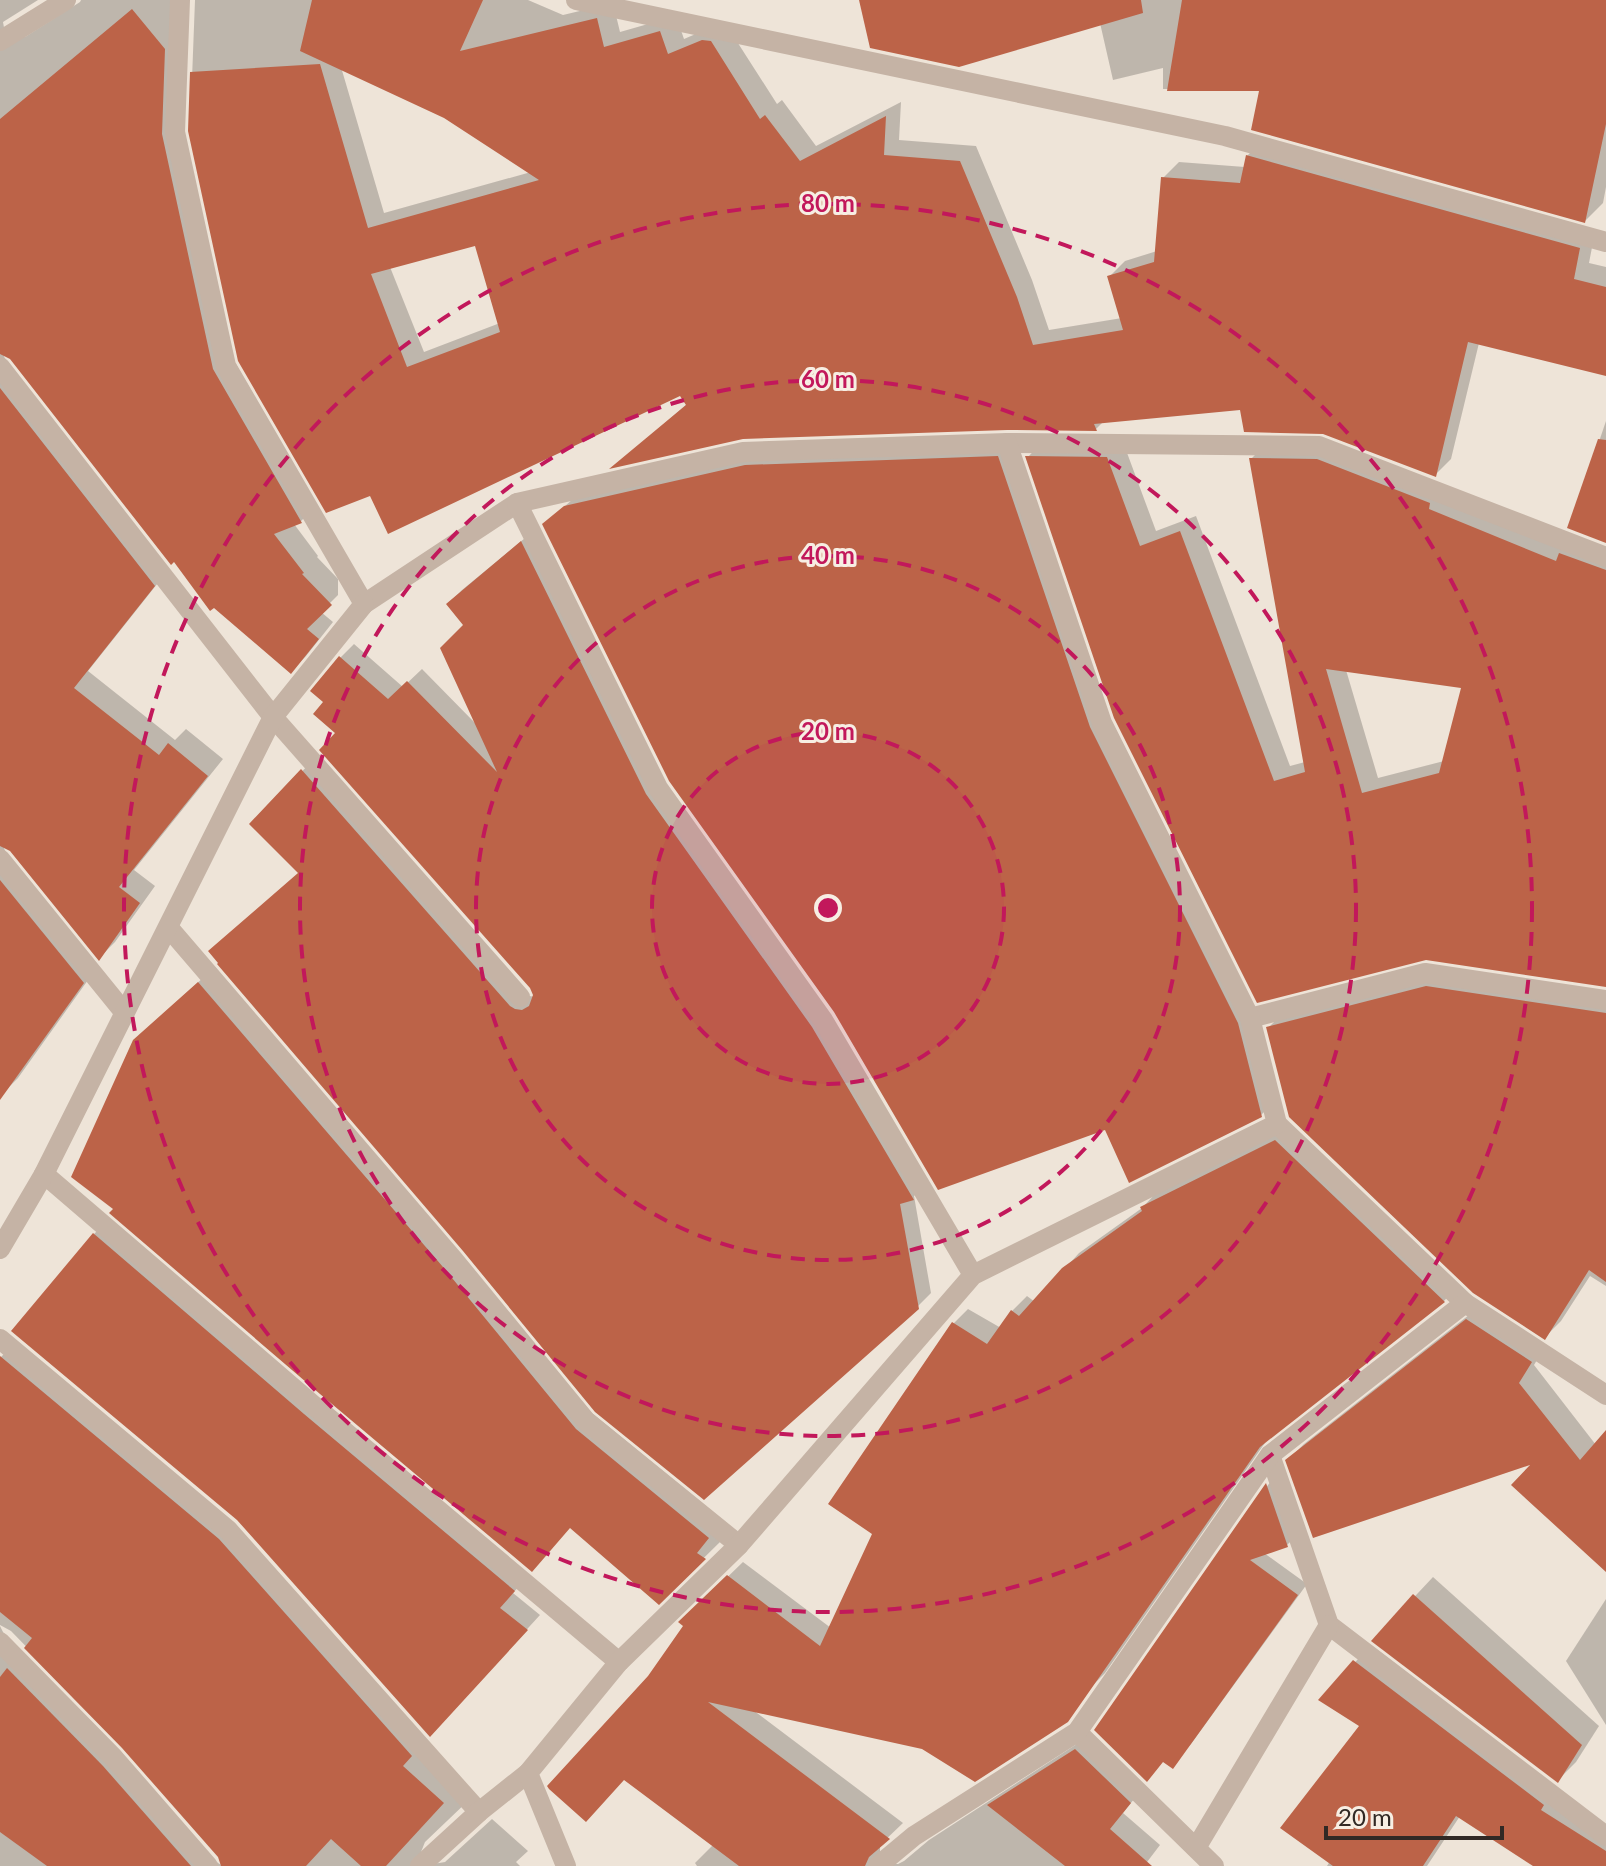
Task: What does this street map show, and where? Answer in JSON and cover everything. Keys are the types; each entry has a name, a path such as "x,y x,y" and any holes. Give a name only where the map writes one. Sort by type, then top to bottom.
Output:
{"street":[{"path":"0,41 66,0"},
{"path":"180,0 175,132 226,366 364,604"},
{"path":"576,0 1225,136 1606,242"},
{"path":"0,367 273,717 520,997"},
{"path":"1007,443 1102,723 1250,1018 1277,1124 1465,1303 1606,1395"},
{"path":"0,1249 44,1174 273,717 364,604 517,503 743,452 1007,443 1319,446 1606,557"},
{"path":"517,503 658,788 823,1020 973,1275"},
{"path":"0,859 124,1012"},
{"path":"169,928 453,1259 586,1421 739,1545"},
{"path":"1250,1018 1425,973 1606,1000"},
{"path":"420,1866 479,1812 528,1773 619,1662 739,1545 973,1275 1277,1124"},
{"path":"44,1174 619,1662"},
{"path":"878,1866 914,1836 1077,1732 1270,1455 1465,1303"},
{"path":"0,1339 228,1530 479,1812"},
{"path":"1270,1455 1329,1625 1606,1836"},
{"path":"1196,1848 1329,1625"},
{"path":"0,1642 113,1757 208,1866"},
{"path":"1077,1732 1214,1866"},
{"path":"528,1773 566,1866"}],"building":[{"path":"312,0 483,0 460,51 597,18 604,47 660,31 668,54 702,40 711,41 760,119 765,115 800,161 886,116 884,155 960,161 1017,297 1033,345 1123,330 1107,276 1154,262 1161,177 1240,183 1246,155 1580,248 1574,279 1606,287 1606,376 1468,342 1436,477 1323,434 1244,432 1240,410 1094,424 1097,431 1007,430 743,439 609,469 686,405 680,396 388,534 370,496 326,513 238,361 188,131 190,72 320,64 368,228 539,180 444,118 300,51","holes":["475,246 500,332 407,367 371,274"]},
{"path":"859,0 1141,0 1143,13 959,67 870,48"},
{"path":"1182,0 1606,0 1606,124 1585,223 1251,130 1259,91 1167,91"},
{"path":"132,9 165,49 162,134 213,369 302,523 274,534 302,574 332,605 307,629 319,639 291,674 214,608 210,611 10,359 0,354 0,119"},
{"path":"0,388 155,586 74,688 159,755 168,743 208,776 119,887 140,903 99,961 10,851 0,846"},
{"path":"1598,439 1606,440 1606,543 1567,528"},
{"path":"998,456 1090,727 1238,1023 1262,1117 1129,1183 1105,1130 938,1190 834,1012 669,781 542,524 564,506 745,465"},
{"path":"1025,456 1107,457 1140,546 1180,531 1274,781 1305,772 1249,458 1317,459 1430,503 1429,509 1556,561 1559,553 1606,570 1606,987 1426,960 1257,1003 1114,718","holes":["1326,669 1461,688 1439,773 1362,793"]},
{"path":"521,541 646,794 812,1027 914,1200 900,1204 919,1309 704,1500 595,1412 463,1251 208,951 298,873 249,824 301,769 510,1006 522,1010 529,1006 533,995 530,988 319,750 335,733 313,714 323,702 310,691 339,656 388,699 407,681 497,772 440,648 463,625 446,604"},
{"path":"0,880 84,983 0,1100"},
{"path":"198,982 443,1267 576,1429 709,1538 697,1553 706,1559 659,1605 570,1528 532,1572 109,1213 113,1209 71,1177 133,1040"},
{"path":"1426,986 1606,1013 1606,1282 1589,1270 1545,1340 1473,1293 1289,1117 1266,1027"},
{"path":"1275,1140 1445,1302 1260,1447 1068,1722 975,1782 922,1749 708,1702 890,1839 869,1857 865,1866 739,1866 624,1780 586,1822 549,1789 547,1786 648,1676 683,1626 678,1622 727,1575 820,1646 872,1534 828,1504 952,1322 987,1344 1011,1310 1019,1316 1062,1268 1142,1211 1140,1207"},
{"path":"93,1233 515,1591 500,1608 528,1630 430,1737 237,1520 11,1331"},
{"path":"1466,1319 1532,1362 1519,1383 1580,1460 1606,1430 1606,1572 1511,1485 1530,1465 1313,1538 1285,1460"},
{"path":"0,1356 219,1539 412,1756 403,1766 444,1803 386,1866 361,1866 331,1839 306,1866 221,1866 218,1857 122,1748 24,1648 32,1638 0,1612"},
{"path":"1266,1483 1288,1547 1250,1560 1298,1595 1173,1769 1163,1762 1147,1782 1094,1730"},
{"path":"1413,1594 1582,1745 1558,1783 1371,1641"},
{"path":"1353,1660 1544,1805 1541,1810 1606,1851 1606,1866 1533,1866 1456,1816 1423,1866 1333,1866 1280,1828 1359,1726 1318,1700"},
{"path":"7,1668 103,1766 191,1866 47,1866 0,1832 0,1677"},
{"path":"1075,1749 1131,1803 1110,1829 1152,1866 1065,1866 987,1805"}]}
